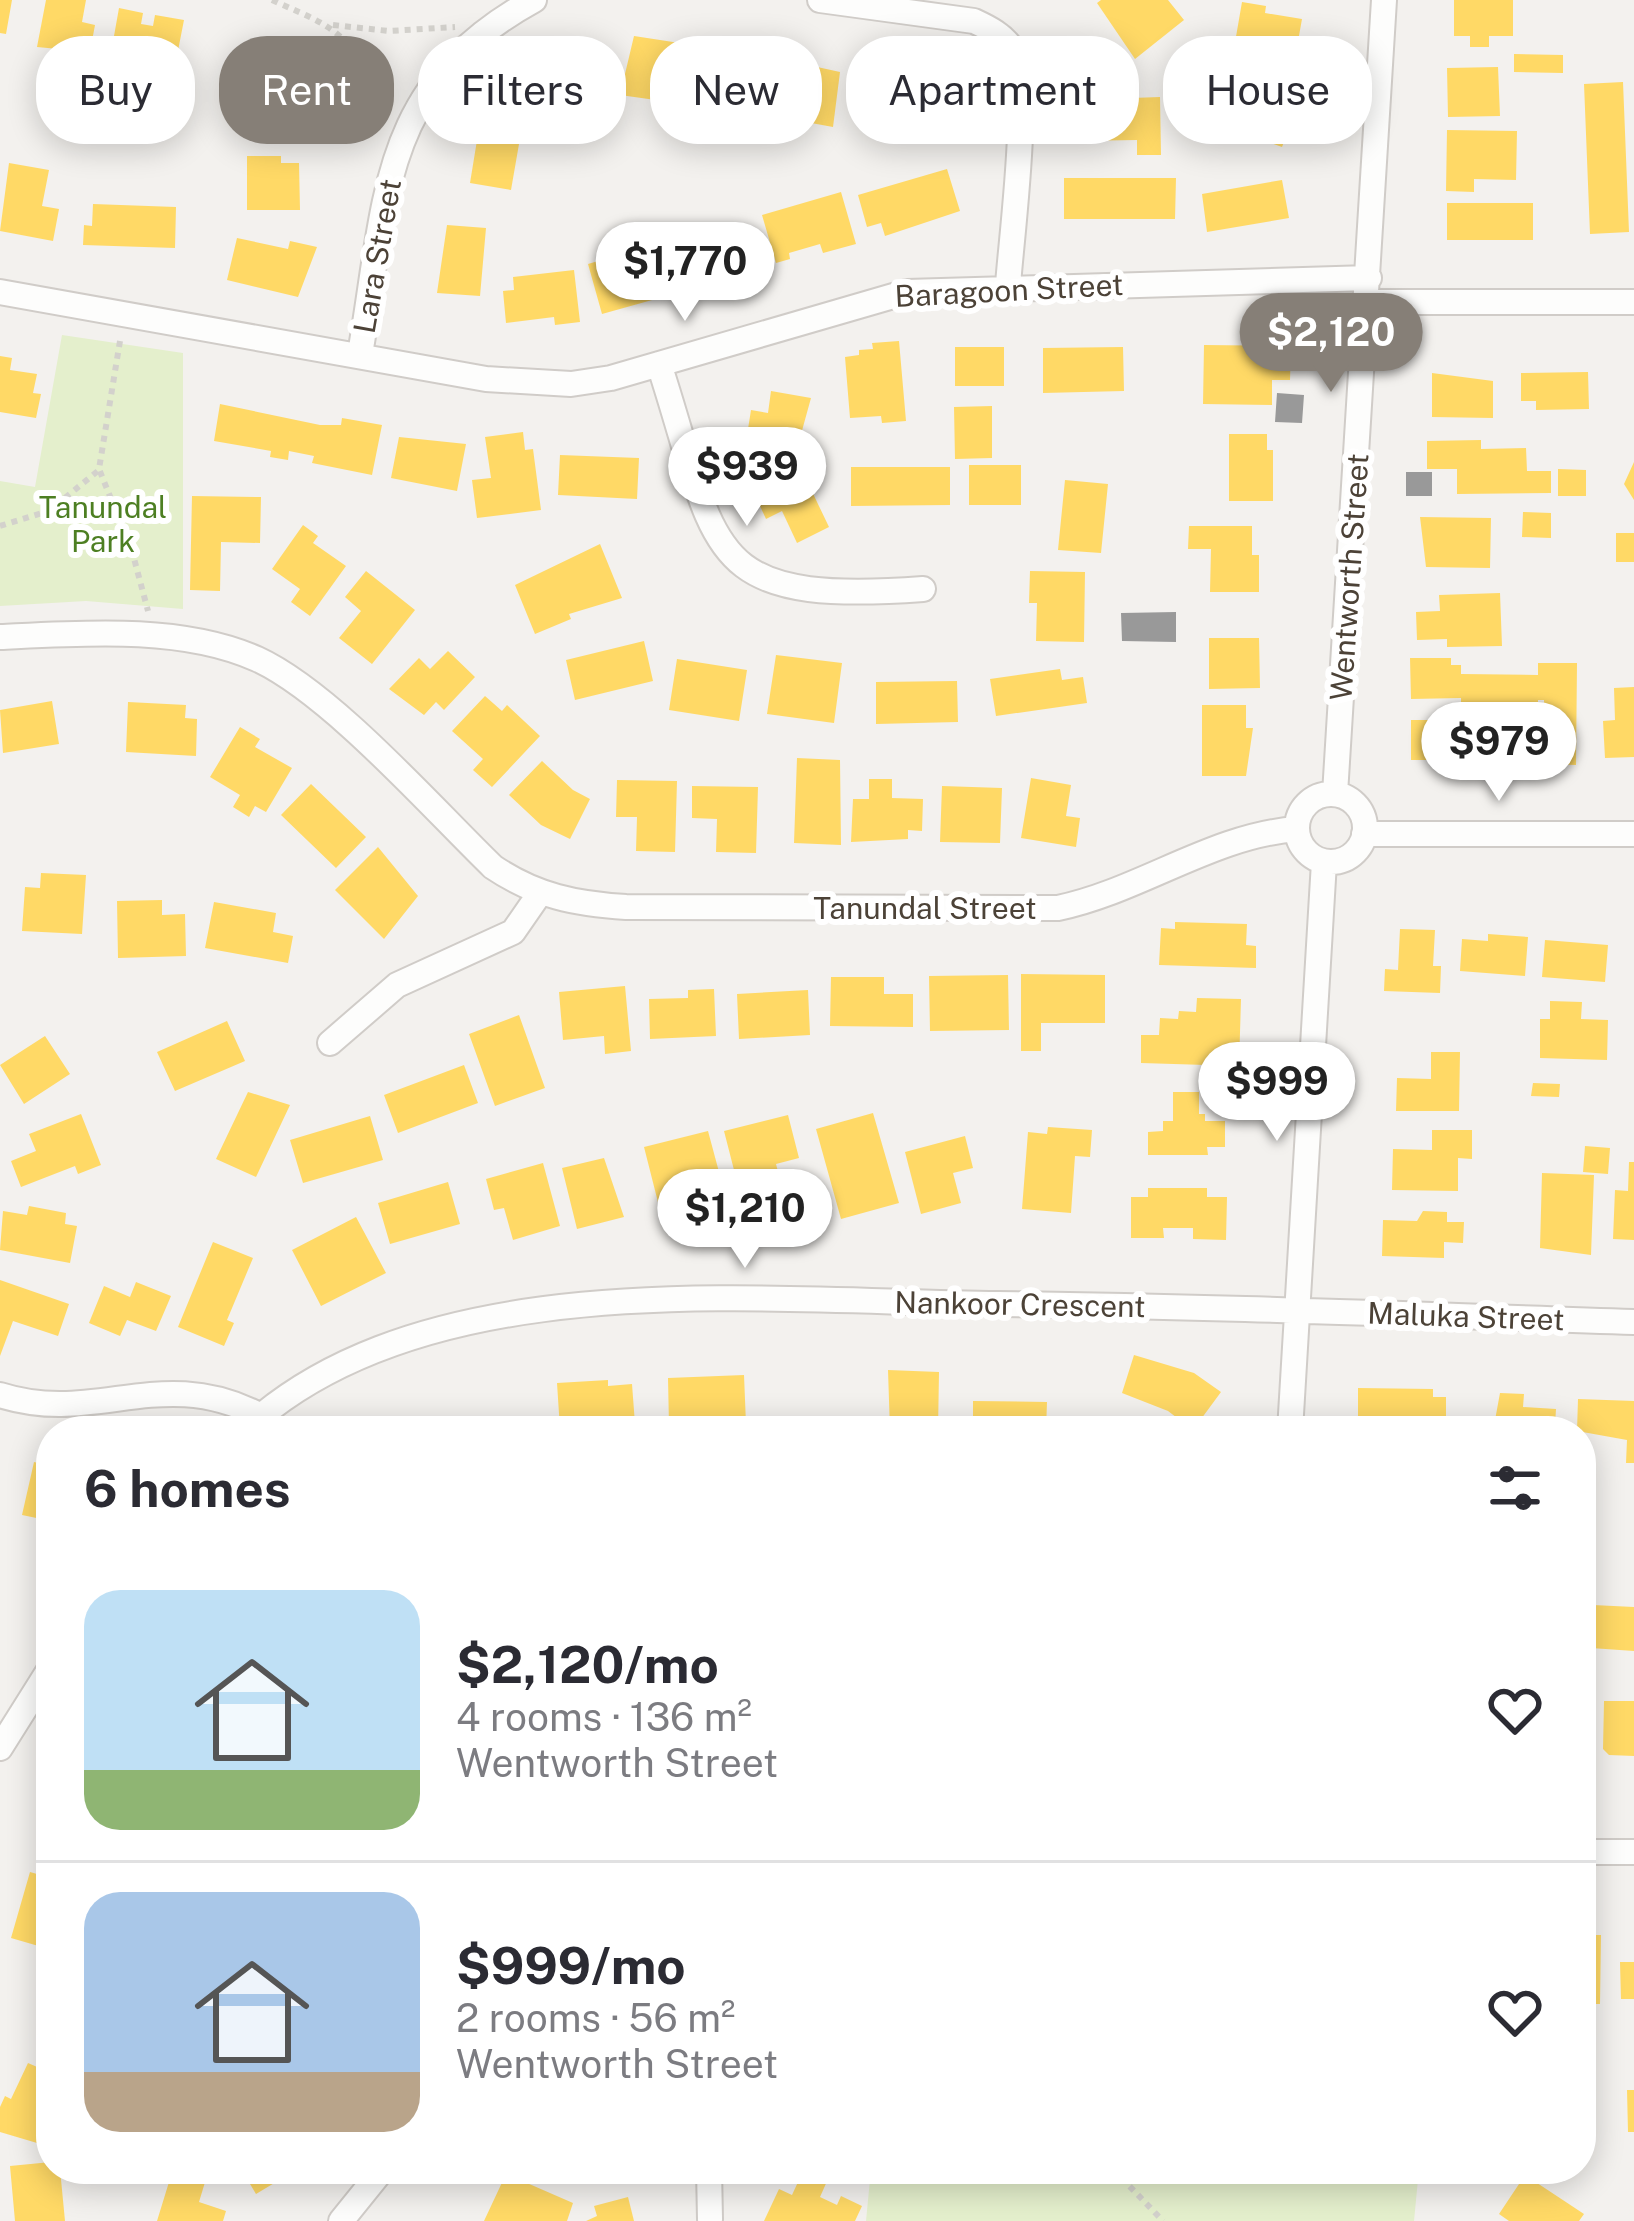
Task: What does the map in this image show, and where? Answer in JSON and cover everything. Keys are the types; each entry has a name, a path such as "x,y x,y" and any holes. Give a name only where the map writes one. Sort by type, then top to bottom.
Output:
{"street":[{"name":"Lara Street","path":"482,36 534,0"},
{"path":"820,0 974,21 996,32 1012,50 1020,93 1008,285"},
{"name":"Wentworth Street","path":"1335,794 1384,0"},
{"name":"Lara Street","path":"360,354 404,128 418,105"},
{"name":"Baragoon Street","path":"0,292 534,384 611,378 872,299 1008,285 1368,290 1634,302"},
{"path":"659,364 713,532 740,565 759,579 810,593 922,589"},
{"name":"Tanundal Street","path":"0,637 155,638 213,644 290,678 494,867 539,893 626,907 1058,908 1122,891 1248,837 1297,829"},
{"path":"1335,794 1357,806 1364,834 1350,856 1324,862 1301,845 1297,829 1307,804 1335,794"},
{"path":"1364,834 1634,834"},
{"path":"1291,1416 1324,862"},
{"path":"330,1042 398,985 513,932 539,893"},
{"name":"Nankoor Crescent","path":"263,1416 326,1374 407,1340 573,1307 736,1301 1298,1307"},
{"name":"Maluka Street","path":"1298,1307 1634,1322"},
{"name":"Nankoor Crescent","path":"0,1395 50,1407 176,1390 230,1400 245,1416"},
{"path":"0,1748 36,1690"},
{"path":"1596,1852 1634,1852"},
{"path":"340,2221 371,2184"},
{"path":"709,2184 710,2219"}],"path":[{"path":"272,0 330,25 389,32 452,23 462,36"},
{"path":"330,25 360,62 377,110 404,128"},
{"path":"125,313 99,469 132,551 155,638"},
{"path":"0,526 49,511 99,469"},
{"path":"1127,2184 1163,2221"}],"green space":[{"name":"Tanundal Park","path":"62,335 183,353 183,609 86,601 0,606 0,481 35,487"},
{"path":"870,2184 1418,2184 1414,2221 866,2221"}],"building: Homes":[{"path":"0,0 12,0 6,34 0,33"},
{"path":"46,0 86,0 82,22 95,25 93,36 39,36"},
{"path":"1168,0 1184,20 1139,56 1139,36 1119,36 1097,3"},
{"path":"1454,0 1513,0 1513,36 1489,36 1489,47 1470,47 1470,36 1454,36"},
{"path":"1242,2 1266,6 1265,13 1302,19 1299,36 1236,36"},
{"path":"119,8 143,13 141,24 153,26 155,15 184,20 181,36 114,36"},
{"path":"634,36 650,38 650,99 626,96"},
{"path":"1514,54 1563,55 1563,73 1514,72"},
{"path":"1498,67 1500,116 1448,117 1447,68"},
{"path":"822,68 840,72 833,127 822,125"},
{"path":"1623,82 1629,232 1590,234 1584,84"},
{"path":"1160,97 1161,155 1137,155 1139,98"},
{"path":"1447,130 1517,131 1516,180 1474,179 1474,192 1446,191"},
{"path":"476,144 519,144 511,190 470,183"},
{"path":"247,156 281,156 281,163 299,163 300,210 247,210"},
{"path":"9,163 49,170 42,206 59,209 53,241 0,231"},
{"path":"947,169 960,211 885,236 881,223 867,227 858,195"},
{"path":"1064,178 1176,178 1175,219 1064,219"},
{"path":"1282,180 1289,218 1207,232 1202,194"},
{"path":"841,192 856,244 823,253 820,244 789,253 790,259 776,263 762,215"},
{"path":"1447,203 1533,203 1533,240 1447,240"},
{"path":"93,204 176,207 175,248 83,245 84,225 92,226"},
{"path":"447,225 486,228 480,296 437,293"},
{"path":"746,226 759,273 684,294 671,248"},
{"path":"237,238 288,249 290,241 317,247 298,297 227,280"},
{"path":"655,244 670,295 602,314 588,264"},
{"path":"574,270 580,322 555,325 554,317 506,323 503,291 514,290 513,277"},
{"path":"899,341 906,421 882,423 881,416 850,418 845,357 873,349 872,343"},
{"path":"1204,345 1291,346 1290,380 1272,380 1272,405 1203,404"},
{"path":"955,347 1004,347 1004,386 955,386"},
{"path":"1123,347 1124,391 1043,393 1043,348"},
{"path":"0,356 12,358 10,370 37,374 33,393 41,394 36,418 0,412"},
{"path":"1588,372 1589,409 1536,410 1536,401 1521,401 1521,373"},
{"path":"1432,373 1493,381 1493,418 1432,417"},
{"path":"771,391 811,398 795,456 829,527 797,543 782,511 766,519 742,467 751,410 768,413"},
{"path":"220,404 320,425 341,425 342,418 382,425 372,475 312,463 314,456 289,451 288,460 270,457 271,451 214,441"},
{"path":"992,406 992,458 955,459 954,407"},
{"path":"523,432 525,450 533,449 541,510 477,518 472,480 491,478 485,437"},
{"path":"1229,434 1267,434 1267,450 1273,450 1273,501 1229,501"},
{"path":"399,437 466,444 457,491 391,478"},
{"path":"1481,440 1481,449 1526,448 1527,471 1551,471 1551,493 1457,494 1457,469 1427,469 1427,441"},
{"path":"560,455 639,458 637,499 558,495"},
{"path":"1634,462 1634,500 1624,484"},
{"path":"969,465 1021,465 1021,505 969,505"},
{"path":"851,467 950,467 950,505 851,506"},
{"path":"1558,469 1586,470 1586,496 1558,496"},
{"path":"1065,480 1108,484 1101,553 1058,550"},
{"path":"192,496 261,497 260,543 221,542 220,591 190,590"},
{"path":"1523,512 1551,513 1551,538 1522,537"},
{"path":"1420,517 1491,518 1490,568 1426,567"},
{"path":"303,525 318,536 313,543 346,566 310,616 291,602 300,589 272,569"},
{"path":"1189,526 1252,526 1252,555 1259,555 1259,592 1210,592 1211,549 1188,549"},
{"path":"1616,533 1634,533 1634,562 1616,562"},
{"path":"600,544 622,598 569,614 571,619 535,634 515,585"},
{"path":"366,571 415,610 372,664 339,638 361,611 345,597"},
{"path":"1030,571 1085,572 1084,642 1036,641 1037,603 1029,603"},
{"path":"1500,593 1502,646 1447,647 1447,639 1417,640 1416,612 1440,611 1439,595"},
{"path":"1209,638 1259,638 1260,688 1209,689"},
{"path":"644,641 653,681 575,700 566,660"},
{"path":"448,651 475,677 444,710 436,702 424,715 389,689 419,658 430,669"},
{"path":"776,655 842,663 834,723 767,714"},
{"path":"1410,658 1451,658 1451,665 1461,665 1461,674 1538,675 1538,663 1577,663 1576,765 1484,762 1484,737 1544,735 1544,700 1538,700 1538,717 1477,717 1477,726 1464,725 1464,760 1411,760 1411,720 1461,720 1461,698 1411,699"},
{"path":"677,659 747,670 739,721 669,710"},
{"path":"1060,669 1062,680 1083,677 1087,703 996,716 990,679"},
{"path":"957,681 958,722 876,724 876,682"},
{"path":"1634,687 1634,757 1605,758 1603,721 1615,720 1614,688"},
{"path":"485,696 502,711 507,705 540,736 492,787 473,770 483,759 452,731"},
{"path":"52,701 59,744 3,753 0,710"},
{"path":"128,702 186,705 185,718 197,719 196,756 126,752"},
{"path":"1202,705 1246,705 1246,728 1253,728 1246,776 1202,776"},
{"path":"240,727 260,739 255,747 292,768 266,812 255,806 249,817 233,807 240,795 210,777"},
{"path":"797,758 840,760 841,845 794,843"},
{"path":"542,761 590,799 570,839 541,825 509,795"},
{"path":"1031,778 1071,785 1066,816 1080,818 1076,847 1021,838"},
{"path":"869,779 892,779 892,798 923,799 922,831 908,830 908,839 851,842 853,799 869,799"},
{"path":"617,780 677,781 675,852 636,851 637,817 616,817"},
{"path":"311,784 366,837 336,868 281,815"},
{"path":"692,786 758,787 756,853 716,852 717,819 692,818"},
{"path":"942,786 1002,788 1000,843 940,842"},
{"path":"378,847 418,896 384,939 335,890"},
{"path":"41,873 86,875 82,934 22,931 25,887 40,888"},
{"path":"162,900 162,915 185,914 186,956 118,958 117,901"},
{"path":"214,902 276,913 273,932 293,936 288,963 205,948"},
{"path":"1175,922 1247,924 1246,945 1256,946 1256,968 1159,965 1161,928 1175,929"},
{"path":"1400,929 1435,930 1433,966 1441,966 1440,993 1384,991 1385,969 1398,970"},
{"path":"1488,934 1528,937 1525,976 1460,971 1462,939 1488,941"},
{"path":"1545,940 1608,945 1605,982 1542,977"},
{"path":"1021,974 1105,975 1105,1023 1041,1023 1041,1051 1021,1051"},
{"path":"1008,975 1009,1030 930,1031 929,976"},
{"path":"831,977 884,977 884,994 913,994 913,1027 830,1026"},
{"path":"625,986 631,1051 605,1054 604,1036 563,1040 559,992"},
{"path":"714,989 716,1036 650,1039 649,999 688,998 688,990"},
{"path":"808,990 810,1035 739,1039 737,994"},
{"path":"1197,998 1241,999 1239,1066 1141,1063 1141,1035 1159,1035 1160,1018 1178,1019 1179,1011 1196,1012"},
{"path":"1550,1001 1582,1002 1581,1019 1608,1020 1607,1060 1540,1058 1540,1019 1550,1019"},
{"path":"519,1015 545,1088 495,1106 469,1034"},
{"path":"227,1021 245,1061 175,1091 157,1052"},
{"path":"45,1036 70,1074 24,1104 0,1065"},
{"path":"1431,1052 1460,1052 1459,1111 1396,1111 1397,1078 1431,1079"},
{"path":"464,1065 478,1103 398,1133 384,1095"},
{"path":"1533,1083 1560,1084 1559,1097 1531,1096"},
{"path":"248,1092 290,1105 256,1177 216,1159"},
{"path":"1173,1092 1199,1092 1199,1114 1205,1114 1205,1121 1225,1121 1225,1147 1207,1147 1208,1155 1148,1155 1148,1132 1163,1131 1163,1121 1173,1121"},
{"path":"873,1113 899,1203 841,1219 816,1129"},
{"path":"81,1114 101,1165 78,1174 75,1166 21,1187 11,1161 36,1151 29,1134"},
{"path":"788,1115 799,1158 776,1164 784,1195 743,1205 724,1131"},
{"path":"370,1116 383,1160 303,1183 290,1140"},
{"path":"1048,1127 1092,1130 1090,1157 1075,1156 1071,1213 1022,1209 1028,1132 1047,1134"},
{"path":"1432,1130 1472,1130 1472,1159 1458,1158 1458,1191 1392,1190 1393,1149 1432,1150"},
{"path":"708,1131 719,1172 695,1178 702,1203 661,1214 644,1147"},
{"path":"965,1136 973,1168 953,1173 961,1203 921,1214 905,1152"},
{"path":"1585,1146 1610,1148 1608,1174 1583,1172"},
{"path":"604,1158 624,1217 577,1229 562,1168"},
{"path":"1629,1162 1634,1162 1634,1240 1613,1239 1615,1190 1628,1191"},
{"path":"543,1163 560,1226 513,1240 504,1208 494,1210 486,1179"},
{"path":"1542,1173 1594,1175 1591,1255 1540,1248"},
{"path":"448,1182 460,1224 390,1244 378,1203"},
{"path":"1148,1188 1207,1188 1207,1197 1227,1197 1226,1240 1193,1239 1193,1228 1163,1228 1164,1238 1131,1238 1131,1197 1148,1197"},
{"path":"29,1206 66,1213 65,1224 77,1226 70,1263 0,1250 3,1211 27,1215"},
{"path":"1423,1211 1447,1212 1447,1222 1464,1222 1463,1243 1444,1242 1444,1258 1382,1256 1383,1220 1417,1221"},
{"path":"356,1217 386,1273 321,1306 292,1250"},
{"path":"213,1242 253,1258 227,1320 234,1323 224,1346 178,1327"},
{"path":"0,1280 69,1304 58,1336 13,1321 0,1356"},
{"path":"136,1282 171,1296 156,1331 127,1320 120,1336 89,1323 104,1286 130,1297"},
{"path":"1134,1355 1194,1373 1221,1392 1203,1416 1175,1416 1122,1393"},
{"path":"888,1370 939,1372 938,1416 890,1416"},
{"path":"744,1375 746,1416 669,1416 668,1378"},
{"path":"608,1380 608,1386 632,1384 634,1416 559,1416 557,1383"},
{"path":"1358,1388 1433,1389 1433,1397 1446,1397 1446,1416 1358,1416"},
{"path":"1500,1393 1524,1394 1523,1407 1556,1409 1556,1416 1496,1416"},
{"path":"1578,1399 1634,1401 1634,1463 1626,1463 1627,1440 1596,1434 1596,1416 1577,1416"},
{"path":"973,1401 1047,1402 1047,1416 973,1416"},
{"path":"34,1462 36,1462 36,1518 22,1515"},
{"path":"1596,1605 1634,1607 1634,1651 1596,1648"},
{"path":"1604,1701 1634,1701 1634,1756 1609,1755 1603,1749"},
{"path":"30,1872 36,1874 36,1945 11,1938"},
{"path":"1596,1935 1601,1935 1600,2004 1596,2004"},
{"path":"1620,1962 1634,1962 1634,1999 1621,1999"},
{"path":"28,2063 36,2066 36,2143 0,2132 0,2107 5,2096 11,2099"},
{"path":"1627,2090 1634,2090 1634,2132 1628,2132"},
{"path":"36,2163 36,2184 61,2184 65,2221 15,2221 10,2166"},
{"path":"168,2184 204,2184 199,2202 226,2211 223,2221 157,2221"},
{"path":"250,2184 273,2184 256,2194"},
{"path":"501,2184 529,2184 573,2203 567,2221 484,2221"},
{"path":"797,2184 826,2184 820,2197 837,2205 841,2196 862,2206 855,2221 764,2221 779,2189 792,2195"},
{"path":"1519,2184 1539,2184 1584,2214 1579,2221 1509,2221 1499,2214"},
{"path":"628,2197 634,2221 586,2221 597,2216 594,2206"}],"building: Industry":[{"path":"1277,393 1304,395 1302,423 1275,422"},
{"path":"1406,472 1432,472 1432,496 1406,496"},
{"path":"1176,612 1176,642 1122,641 1121,613"}]}
